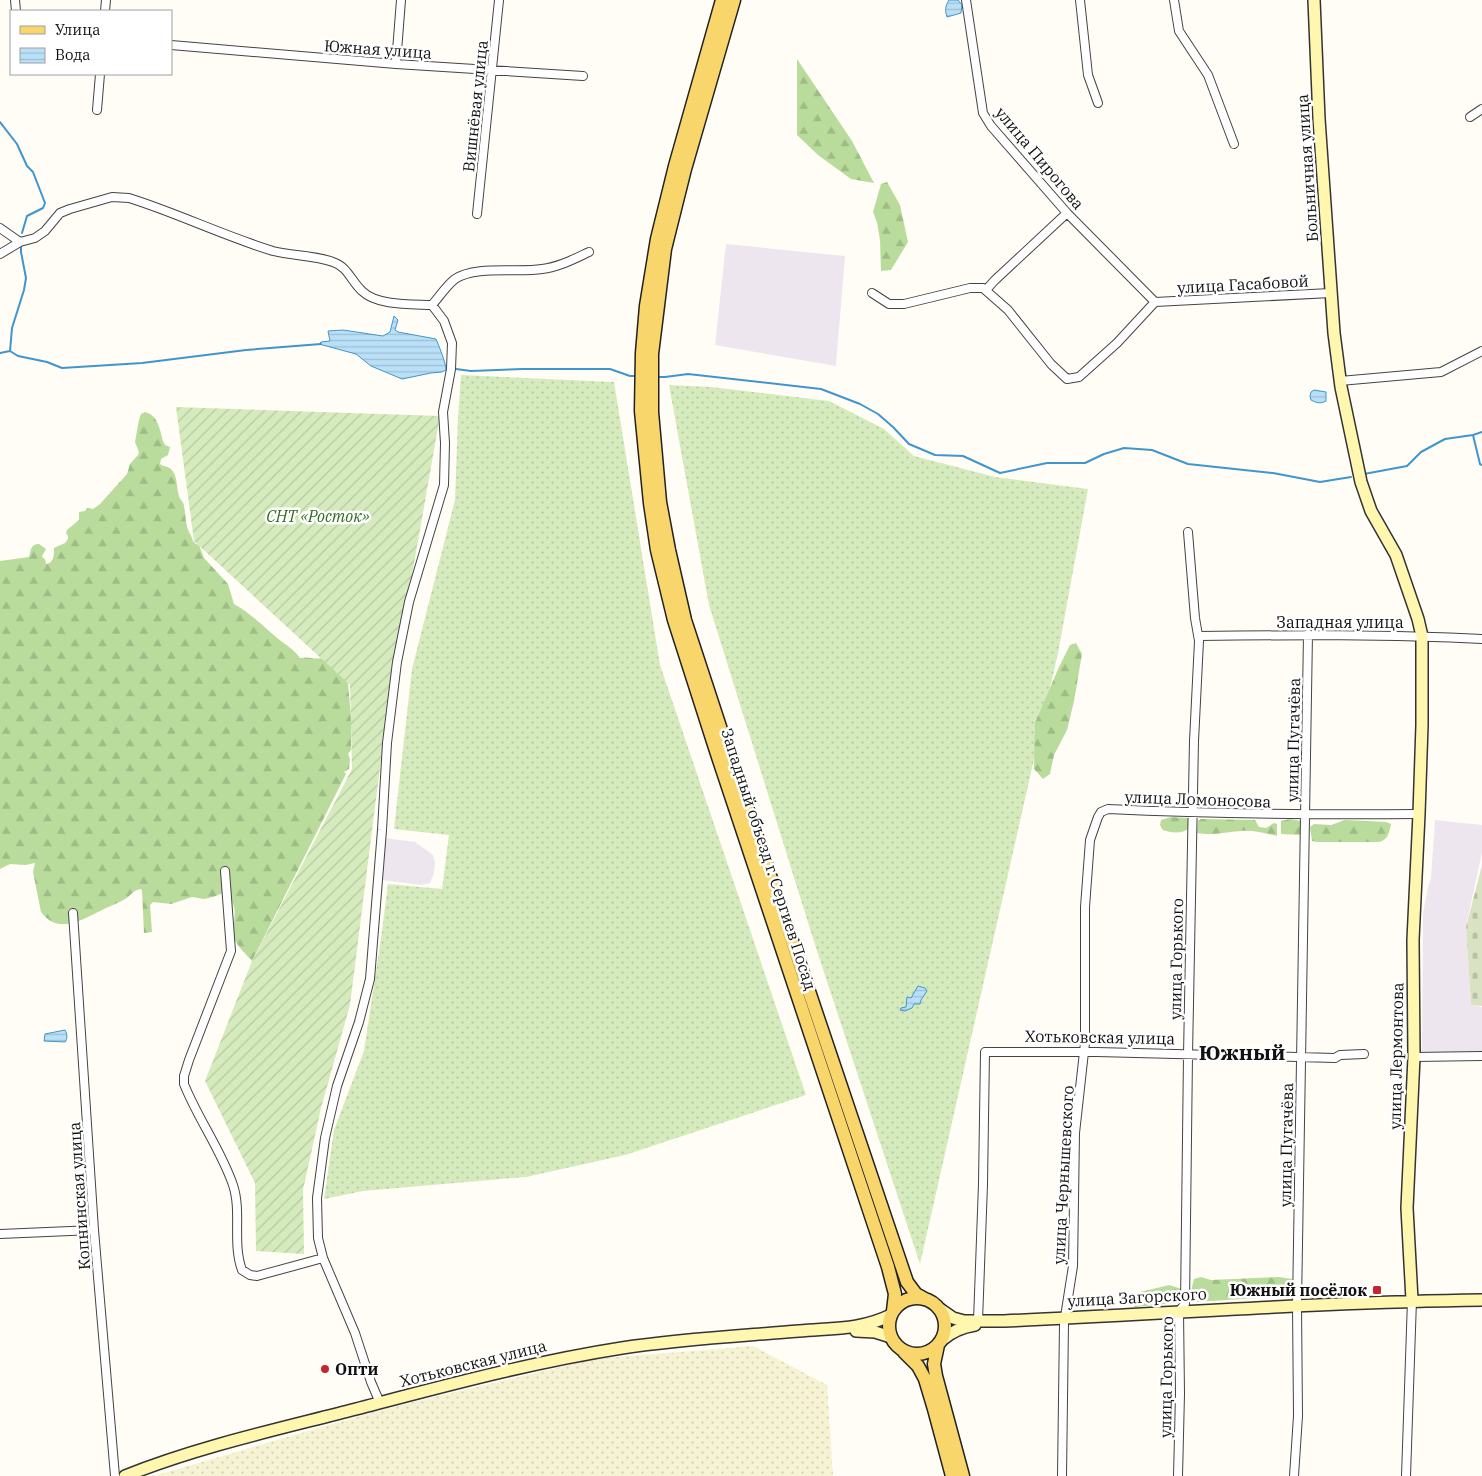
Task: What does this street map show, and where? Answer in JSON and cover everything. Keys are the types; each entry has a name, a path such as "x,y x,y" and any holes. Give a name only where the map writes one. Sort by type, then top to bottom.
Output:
{"main road":[{"path":"646,412 646,306 657,239 675,166 722,0"},
{"path":"647,354 657,308 667,240 685,168 719,57 734,0"},
{"name":"Больничная улица","path":"1314,0 1319,119 1334,333 1340,381"},
{"name":"улица Лермонтова","path":"1340,381 1361,482 1371,511 1396,555 1422,636 1422,725 1413,940 1414,1057 1407,1208 1412,1300"},
{"name":"Западный объезд г. Сергиев Посад","path":"646,412 669,550 685,620 907,1282 916,1294 925,1299"},
{"name":"Западный объезд г. Сергиев Посад","path":"646,412 649,493 657,550 674,620 888,1267 895,1294 892,1313"},
{"path":"807,1330 864,1326 892,1313 905,1301 915,1298 925,1299 958,1320 1004,1321"},
{"name":"улица Загорского","path":"1004,1321 1297,1305 1412,1300 1482,1300"},
{"path":"940,1309 945,1321 945,1334 940,1343 934,1364 963,1476"},
{"path":"892,1313 889,1322 891,1338 898,1348 918,1366 925,1379 952,1476"},
{"path":"904,1352 913,1355 922,1354 931,1351 948,1334 959,1329 1004,1321"},
{"path":"807,1330 875,1332 891,1338"},
{"name":"Хотьковская улица","path":"125,1476 185,1455 244,1438 506,1371 597,1352 639,1346 807,1330"}],"street":[{"path":"396,64 401,0"},
{"name":"Вишнёвая улица","path":"478,214 499,0"},
{"name":"улица Пирогова","path":"966,0 983,113 991,126 1067,212 1155,302"},
{"path":"1080,0 1088,75 1098,103"},
{"path":"1174,0 1179,31 1208,75 1234,144"},
{"name":"Южная улица","path":"172,46 396,64 583,76"},
{"path":"97,110 100,75"},
{"path":"1470,117 1482,109"},
{"path":"0,254 20,242 35,238 46,231 60,213 112,198 129,198 275,251 316,257 334,262 345,268 362,292 376,299 398,304 432,305"},
{"path":"986,290 1067,212"},
{"path":"0,228 20,242"},
{"path":"432,305 455,279 469,274 488,271 542,269 572,261 589,252"},
{"path":"872,293 888,304 904,304 970,288 983,288 1008,310 1051,364 1066,379 1079,377 1117,343 1155,302"},
{"name":"улица Гасабовой","path":"1155,302 1331,293"},
{"path":"380,1403 355,1333 323,1258 318,1238 317,1198 324,1138 337,1086 370,979 382,830 386,743 397,662 409,602 444,486 442,412 451,369 452,343 444,321 432,305"},
{"path":"1340,381 1441,372 1482,351"},
{"name":"улица Горького","path":"1178,1476 1179,1311 1185,1304 1194,741 1199,636 1195,618 1188,532"},
{"name":"Западная улица","path":"1199,636 1308,634 1482,639"},
{"name":"улица Пугачёва","path":"1294,1476 1298,1416 1297,1305 1308,634"},
{"name":"улица Ломоносова","path":"1098,817 1101,812 1108,809 1306,816 1419,814"},
{"name":"улица Чернышевского","path":"1062,1476 1065,1318 1073,1266 1075,1133 1085,1053 1085,907 1090,840 1098,817"},
{"path":"225,871 232,951 188,1060 184,1084 233,1186 242,1270 250,1275 257,1276 323,1258"},
{"name":"Копнинская улица","path":"73,913 94,1230 115,1476"},
{"name":"Хотьковская улица","path":"978,1321 985,1052 1097,1052 1302,1058 1335,1058 1340,1055 1364,1054"},
{"path":"1414,1057 1482,1056"},
{"path":"0,1234 94,1230"},
{"name":"улица Лермонтова","path":"1406,1476 1412,1300"}],"shaded area":[{"path":"726,244 845,256 836,366 715,345"},
{"path":"1435,820 1482,825 1482,852 1466,927 1471,1005 1482,1007 1482,1055 1422,1055 1423,914 1431,878"},
{"path":"385,838 415,842 433,855 435,863 434,873 430,883 421,885 382,880"},
{"path":"753,1346 827,1385 833,1476 153,1476 384,1409 594,1359"}],"green space":[{"path":"797,59 852,141 874,183 851,179 818,155 797,135"},
{"path":"887,182 900,205 908,242 891,270 881,271 880,240 873,212 881,184"},
{"path":"461,375 614,382 660,665 806,1095 625,1155 526,1177 363,1191 324,1199 334,1130 364,1051 388,884 442,889 449,835 394,829 412,669 455,500"},
{"path":"669,385 711,387 829,401 884,429 914,456 995,477 1088,489 1058,653 920,1264 816,948 709,605"},
{"name":"СНТ «Росток»","path":"176,407 440,416 390,688 350,1005 321,1108 303,1190 304,1254 256,1251 255,1183 205,1081 252,961 352,769 350,685 194,541"},
{"path":"145,412 156,420 165,445 170,447 168,455 161,459 160,464 170,468 175,475 179,496 184,505 187,527 193,541 199,545 204,558 228,584 234,604 256,619 300,658 321,658 346,678 348,683 351,718 351,750 348,754 350,759 349,769 344,772 346,774 252,961 235,940 233,904 223,893 204,899 192,897 171,904 153,902 150,905 152,932 144,933 141,889 80,921 63,924 55,923 41,912 33,872 35,863 26,865 10,864 0,869 0,561 29,557 32,547 39,544 46,549 42,556 46,564 51,562 54,556 54,548 65,543 68,539 67,530 79,520 79,512 85,511 87,508 93,509 100,504 127,474 130,464 139,452 135,442 141,414"},
{"path":"1076,643 1082,654 1067,730 1054,755 1050,774 1043,779 1034,769 1035,723 1070,645"},
{"path":"1171,817 1188,818 1188,829 1182,832 1163,830 1160,825 1161,820"},
{"path":"1201,819 1255,820 1259,827 1266,828 1274,823 1277,824 1277,836 1250,831 1214,834 1197,833 1198,821"},
{"path":"1290,819 1301,821 1301,835 1281,834 1281,821"},
{"path":"1345,820 1386,822 1391,824 1386,838 1379,842 1312,841 1310,827 1314,824 1331,825"},
{"path":"1482,865 1482,1006 1471,1005 1466,927"},
{"path":"1201,1277 1211,1280 1279,1277 1292,1279 1294,1293 1292,1296 1193,1302 1191,1291 1194,1279"},
{"path":"1169,1285 1182,1289 1182,1302 1135,1307 1131,1300 1132,1294"}],"water":[{"path":"949,0 958,0 962,5 961,13 947,17 946,8"},
{"path":"394,316 398,320 395,330 398,332 436,339 446,370 402,379 371,366 356,354 319,344 330,341 328,331 343,330 383,336 390,332"},
{"path":"1314,390 1326,392 1326,401 1318,403 1311,400 1311,392"},
{"path":"918,986 925,988 927,991 920,1004 914,1004 912,1008 905,1011 900,1010 906,1007 907,997 911,998"},
{"path":"65,1030 67,1039 65,1042 44,1041 45,1034"}],"waterway":[{"path":"0,122 17,144 27,166 33,172 45,203 43,208 27,216 22,233"},
{"path":"10,351 12,328 26,278 21,245"},
{"path":"0,353 10,351 18,356 47,362 62,368 142,363 246,350 321,344"},
{"path":"456,369 471,371 610,369 630,376 637,376"},
{"path":"657,377 688,374 821,389 860,404 878,414 909,444 935,455 963,456 1000,473 1047,463 1085,463 1104,454 1124,448 1152,450 1188,464 1273,473 1320,482 1351,477"},
{"path":"1364,474 1407,466 1421,452 1445,439 1482,432"},
{"path":"1473,435 1480,464 1482,465"}],"place":[{"name":"Южный посёлок","path":"1377,1290"},
{"name":"Опти","path":"325,1369"}],"district":[{"name":"Южный","path":"1242,1052"}]}
